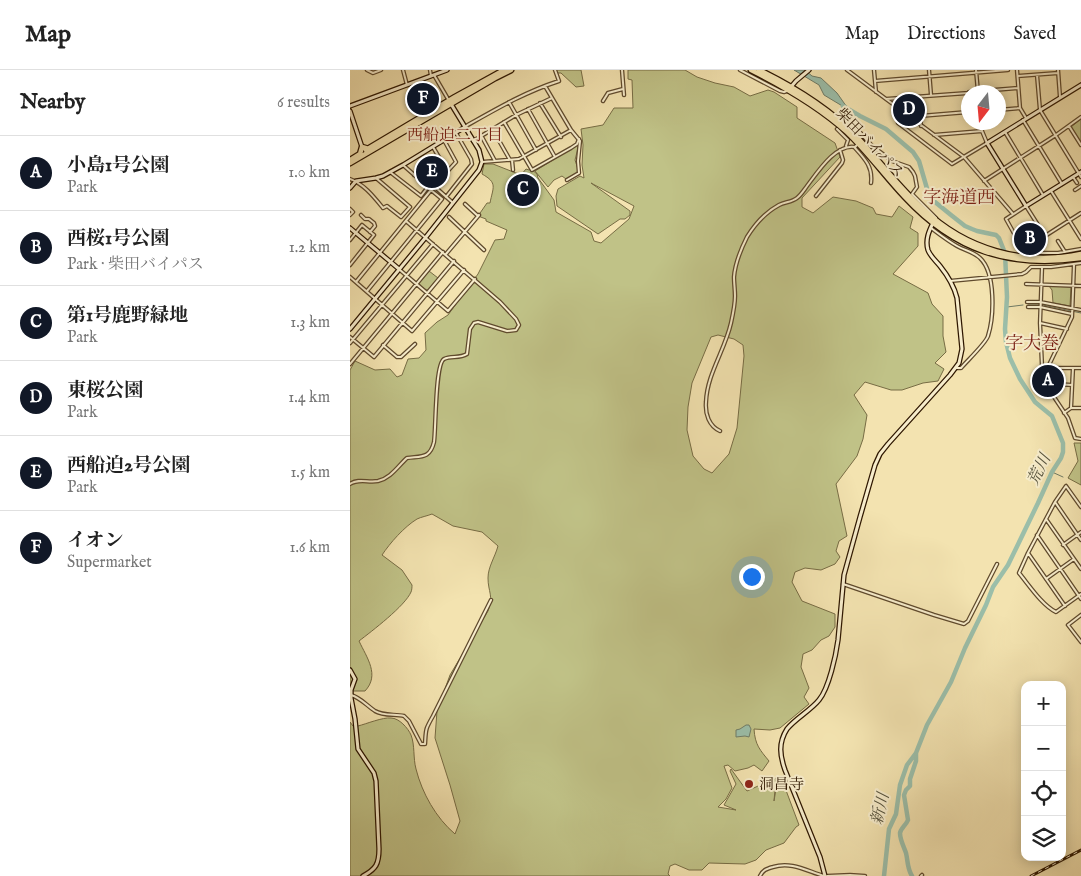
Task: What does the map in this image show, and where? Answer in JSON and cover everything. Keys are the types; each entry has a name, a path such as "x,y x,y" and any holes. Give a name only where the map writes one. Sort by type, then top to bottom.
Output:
{"highway":[{"path":"350,161 504,70"},
{"path":"350,161 450,102 511,70"},
{"name":"柴田バイパス","path":"751,70 790,88 836,122 917,210 950,235 971,246 993,254 1050,262 1081,256"},
{"name":"柴田バイパス","path":"759,70 812,100 836,119 874,156 933,224 966,240 1018,258"},
{"path":"360,154 362,147 368,149"}],"street":[{"path":"367,70 373,73 381,70"},
{"path":"402,70 407,85"},
{"path":"350,329 477,174 482,162 480,152 430,70"},
{"path":"350,106 433,76 444,70"},
{"path":"350,188 356,181 376,178 404,165 516,98 559,81 555,70"},
{"path":"622,70 624,94"},
{"path":"740,70 784,92 810,70"},
{"path":"847,70 964,158 1014,214"},
{"path":"874,70 876,92"},
{"path":"929,70 931,96"},
{"path":"875,81 976,71 1008,70"},
{"path":"1017,70 1020,108 1039,146 1062,184"},
{"path":"976,71 977,85"},
{"path":"1018,76 1058,71 1060,97"},
{"path":"1037,74 1040,110 1080,174 1006,219 1016,237 1037,224"},
{"path":"905,114 898,123 952,164 1081,85"},
{"path":"545,86 571,130 579,139 578,160 580,173 567,180"},
{"path":"1006,89 1018,88"},
{"path":"602,101 608,93 623,89"},
{"path":"886,99 961,94"},
{"path":"918,97 921,126"},
{"path":"473,141 516,115 552,98"},
{"path":"509,102 536,150"},
{"path":"540,103 560,137"},
{"path":"1006,109 1020,108"},
{"path":"528,109 555,158"},
{"path":"350,111 362,147"},
{"path":"920,116 961,113"},
{"path":"984,181 1081,117"},
{"path":"504,122 532,170 575,146 579,139"},
{"path":"1069,126 1081,145"},
{"path":"492,129 511,160 514,170"},
{"path":"836,129 848,140 846,147"},
{"path":"482,162 525,157 571,130"},
{"path":"825,876 820,857 785,770 780,747 786,730 819,700 824,692 837,650 844,575 880,454 956,368 962,348 955,290 928,250 927,238 937,218 912,194 917,187 913,172 909,167 892,161 874,148 858,130 857,132"},
{"path":"934,135 982,131 987,143 1045,236"},
{"path":"1005,132 1044,196"},
{"path":"446,197 472,164 456,133"},
{"path":"482,136 496,161"},
{"path":"444,140 456,162 434,186 453,203"},
{"path":"720,431 714,428 708,420 705,403 706,392 732,322 735,302 735,270 743,246 752,231 768,213 779,205 799,196 822,166 846,147 857,146 871,170 871,183"},
{"path":"433,147 447,171"},
{"path":"816,196 842,163 840,150"},
{"path":"874,156 878,151"},
{"path":"414,175 440,159"},
{"path":"390,172 421,196 428,187 404,165"},
{"path":"1073,177 1076,182"},
{"path":"350,178 364,187 384,208 387,206 402,217 410,207 376,178"},
{"path":"1075,190 1081,186"},
{"path":"356,282 431,190 442,200 367,291"},
{"path":"1051,191 1081,238"},
{"path":"350,364 478,215 465,204"},
{"path":"350,209 353,212 350,215"},
{"path":"1081,214 1045,236 1040,253 1081,250"},
{"path":"361,215 365,219 369,218 374,223 370,232"},
{"path":"449,217 484,250"},
{"path":"350,484 358,481 380,480 394,472 407,458 423,457 430,451 434,442 437,387 441,364 444,359 462,357 467,354 470,329 474,323 478,322 508,331 513,331 519,326 510,312 475,279 406,221"},
{"path":"933,224 952,242 981,259 992,290 993,302 988,337 961,368 956,368"},
{"path":"350,240 362,225 374,235 350,265"},
{"path":"350,228 448,311 475,279"},
{"path":"1058,241 1065,252"},
{"path":"1030,254 1043,243"},
{"path":"350,343 433,244"},
{"path":"350,337 374,356 454,261"},
{"path":"950,281 1022,274 1030,266 1042,268 1081,263"},
{"path":"1047,368 1067,328 1072,311 1074,265"},
{"path":"1042,268 1040,304 1042,366 1047,368 1081,368"},
{"path":"350,277 412,331 464,270"},
{"path":"1026,284 1081,286"},
{"path":"1027,302 1072,311 1081,310"},
{"path":"1028,307 1040,304 1072,311"},
{"path":"1040,323 1067,328"},
{"path":"1041,340 1059,344"},
{"path":"384,346 401,358 415,344"},
{"path":"1056,368 1052,395 1068,418 1075,438 1081,439"},
{"path":"1072,408 1073,368"},
{"path":"1055,384 1072,385"},
{"path":"1064,413 1072,408 1081,408"},
{"path":"1080,595 1056,612 1052,610 1018,572 1066,486 1081,507"},
{"path":"1056,502 1081,540"},
{"path":"1046,519 1081,569"},
{"path":"1064,545 1081,532"},
{"path":"1037,535 1081,599"},
{"path":"1028,552 1065,606"},
{"path":"1046,579 1074,559"},
{"path":"843,584 964,624 968,621 997,564"},
{"path":"351,694 360,698 376,711 404,716 409,721 421,744 425,744 424,734 427,727 491,600"},
{"path":"1081,615 1068,625 1081,642"},
{"path":"350,670 354,679 351,694 356,719 358,749 374,772 376,780 379,860 374,869 363,876"},
{"path":"760,876 765,869 783,864 825,876 850,874 865,876"}],"green space":[{"path":"556,70 581,70 584,86 576,87 561,73 557,73"},
{"path":"628,70 685,70 697,77 734,87 750,96 768,90 797,107 797,118 835,143 840,157 802,198 802,207 813,213 833,197 856,201 873,208 876,214 892,217 899,206 913,217 910,228 918,233 918,246 893,274 928,293 932,304 943,316 943,336 946,352 935,363 944,369 938,381 923,383 902,390 891,390 865,382 854,395 867,415 863,439 857,456 836,484 847,536 839,541 836,551 840,557 835,564 821,570 805,568 795,572 792,582 802,601 835,614 835,627 829,636 821,640 812,650 803,654 801,667 809,688 804,697 809,704 780,728 770,730 754,729 758,747 769,761 762,771 754,765 735,771 728,765 724,766 732,788 726,799 718,807 736,810 724,805 736,784 730,771 731,769 747,791 776,778 774,801 781,777 799,825 784,843 766,850 756,860 745,864 709,863 702,870 689,870 675,864 670,866 668,874 670,876 350,876 350,722 353,726 358,726 394,718 410,732 414,747 416,769 422,787 436,813 455,834 460,821 435,738 437,711 450,675 490,606 488,574 498,546 482,532 453,526 432,514 417,519 402,531 382,555 402,570 412,585 411,591 408,598 395,611 359,641 371,666 372,679 365,691 350,691 350,370 355,361 375,370 390,369 397,377 402,375 408,359 419,358 426,350 425,333 448,315 478,274 495,240 504,239 507,230 478,216 487,203 490,203 493,189 490,180 482,174 484,164 493,164 521,175 526,169 531,169 537,174 554,200 556,212 591,232 594,241 601,243 629,219 634,206 591,183 630,211 630,215 625,219 620,219 598,234 557,206 556,196 558,189 580,176 584,178 581,129 603,125 614,108 633,108 632,80 628,79","holes":["718,335 734,339 743,345 744,356 737,428 729,454 712,473 704,469 693,456 687,430 688,407 692,383 711,337"]},
{"path":"917,100 918,118 912,119 891,102"},
{"path":"1081,119 1081,144 1071,127"},
{"path":"579,144 575,160 578,169 577,173 566,179 562,176 554,180 548,187 535,171"},
{"path":"440,162 445,170 430,186 416,175"},
{"path":"1036,226 1043,237 1040,244 1028,253 1022,250 1015,241"},
{"path":"429,271 438,278 428,290 419,283"},
{"path":"1049,286 1071,287 1070,306 1053,303 1052,290"},
{"path":"1045,371 1053,371 1052,384 1048,387 1042,378"},
{"path":"1074,443 1081,443 1081,485 1068,478 1078,461"}],"shaded area":[{"path":"794,70 805,70 812,76 821,78 837,93 849,110 824,95 819,85"},
{"path":"749,725 751,729 749,737 736,737 736,730"}],"waterway":[{"name":"荒川","path":"843,106 886,129 913,152 919,161 928,192 935,202 965,226 996,235 999,238 1005,253 1007,297 1005,329 1010,358 1020,379 1035,402 1052,416 1063,443 1061,458 1052,472 1008,565 993,587 951,682 927,725 916,753 910,786 904,795 908,820 900,833 912,876"},
{"path":"1007,307 1023,305"},
{"path":"1028,305 1043,305 1081,313"},
{"path":"1052,472 1063,477"},
{"name":"新川","path":"884,876 889,829 896,814 900,785 907,765 916,753"}],"railway":[{"path":"1031,876 1081,850"}],"place":[{"name":"イオン","path":"423,99"},
{"name":"東桜公園","path":"909,110"},
{"name":"西船迫2号公園","path":"432,172"},
{"name":"第1号鹿野緑地","path":"523,190"},
{"name":"西桜1号公園","path":"1030,239"},
{"name":"小島1号公園","path":"1048,381"},
{"name":"洞昌寺","path":"749,784"}],"district":[{"name":"西船迫二丁目","path":"455,136"},
{"name":"字海道西","path":"959,198"},
{"name":"字大巻","path":"1032,344"}]}
